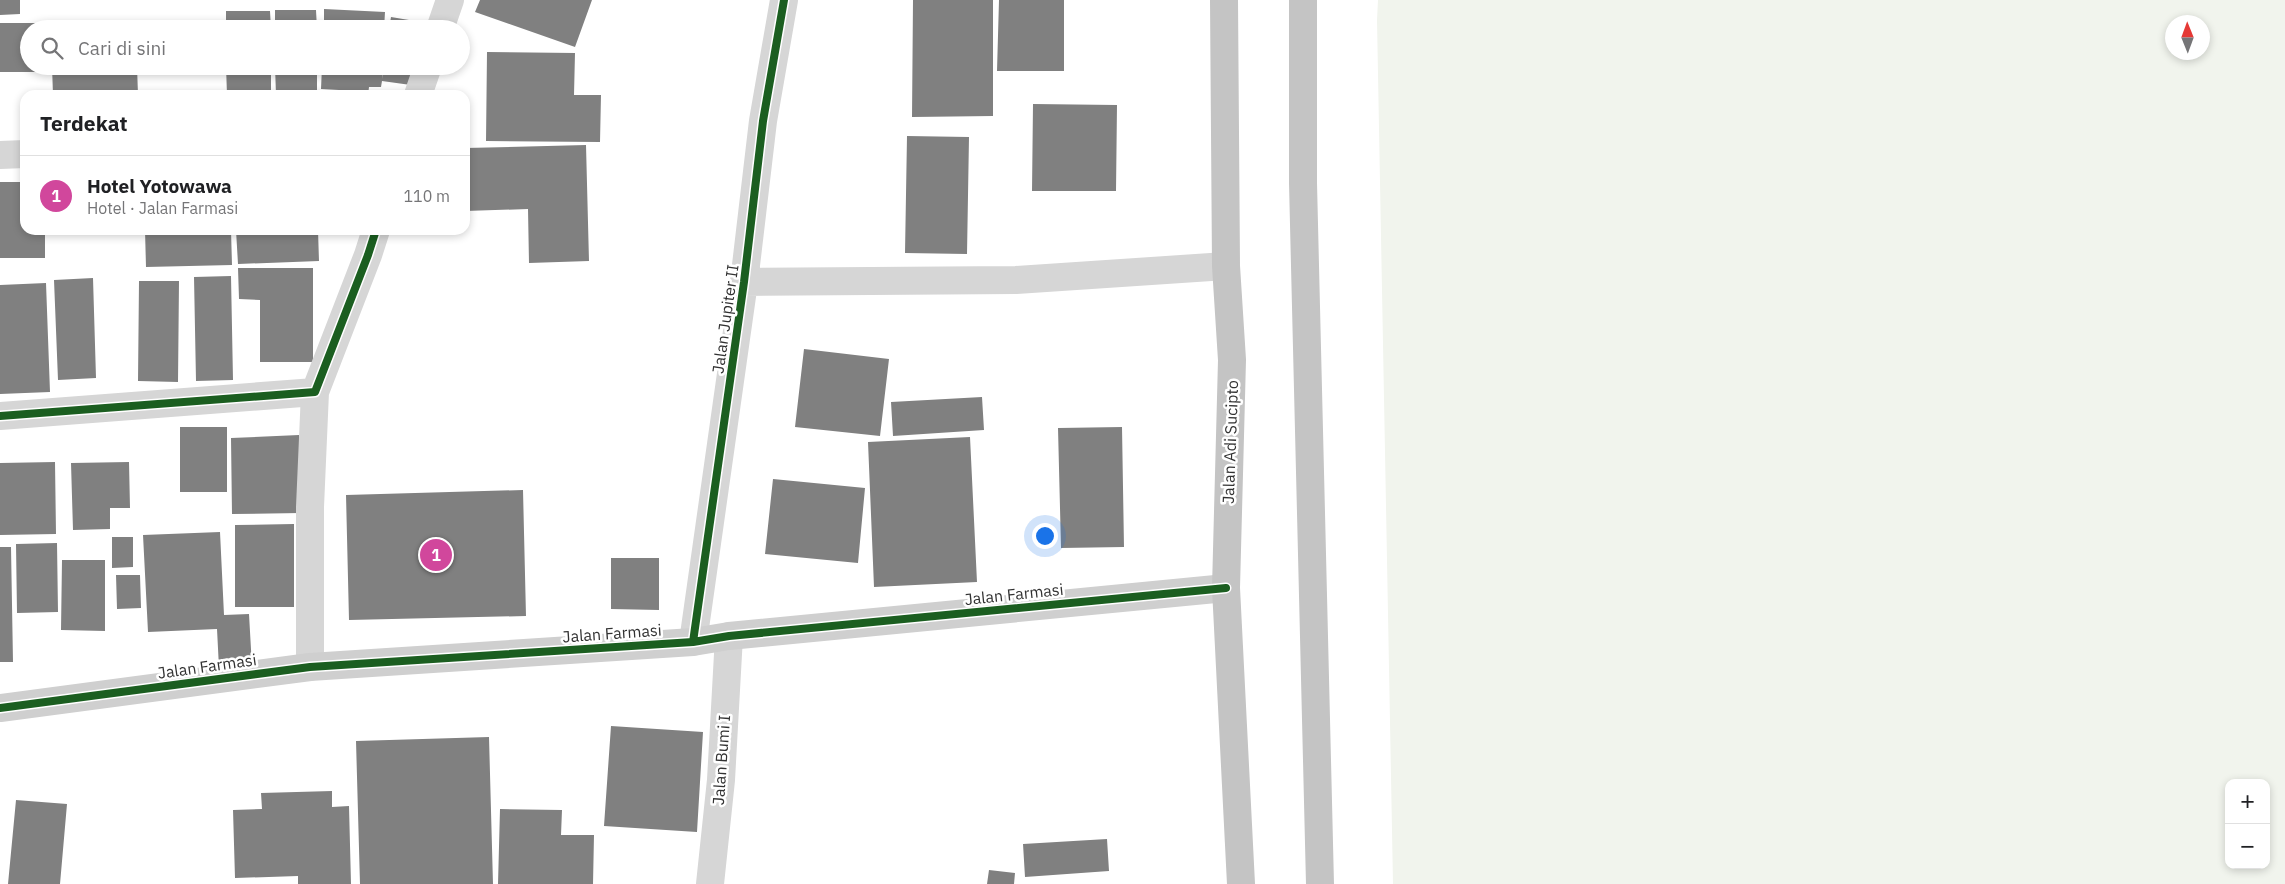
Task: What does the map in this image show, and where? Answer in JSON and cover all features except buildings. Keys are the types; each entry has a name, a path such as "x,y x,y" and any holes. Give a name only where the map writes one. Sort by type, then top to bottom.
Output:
{"highway":[{"name":"Jalan Adi Sucipto","path":"1224,0 1226,266 1232,360 1226,588 1241,884"},
{"path":"1302,0 1302,183 1320,884"}],"street":[{"path":"443,20 450,0"},
{"name":"Jalan Jupiter II","path":"693,642 744,282 763,121 784,0"},
{"path":"420,90 425,75"},
{"path":"0,155 20,154"},
{"path":"310,666 310,508 315,392 374,235"},
{"path":"744,282 1016,280 1226,266"},
{"path":"0,416 315,392"},
{"name":"Jalan Farmasi","path":"0,708 310,666 693,642 729,636 1226,588"},
{"name":"Jalan Bumi I","path":"710,884 720,780 729,636"}],"shaded area":[{"path":"1378,0 2285,0 2285,884 1393,884"}],"cycle path":[{"path":"693,642 744,282 763,121 784,0"},
{"path":"0,416 315,392 374,235"},
{"path":"0,708 310,667 693,642 729,636 1226,588"}],"place":[{"name":"Hotel Yotowawa","path":"436,555"}]}
